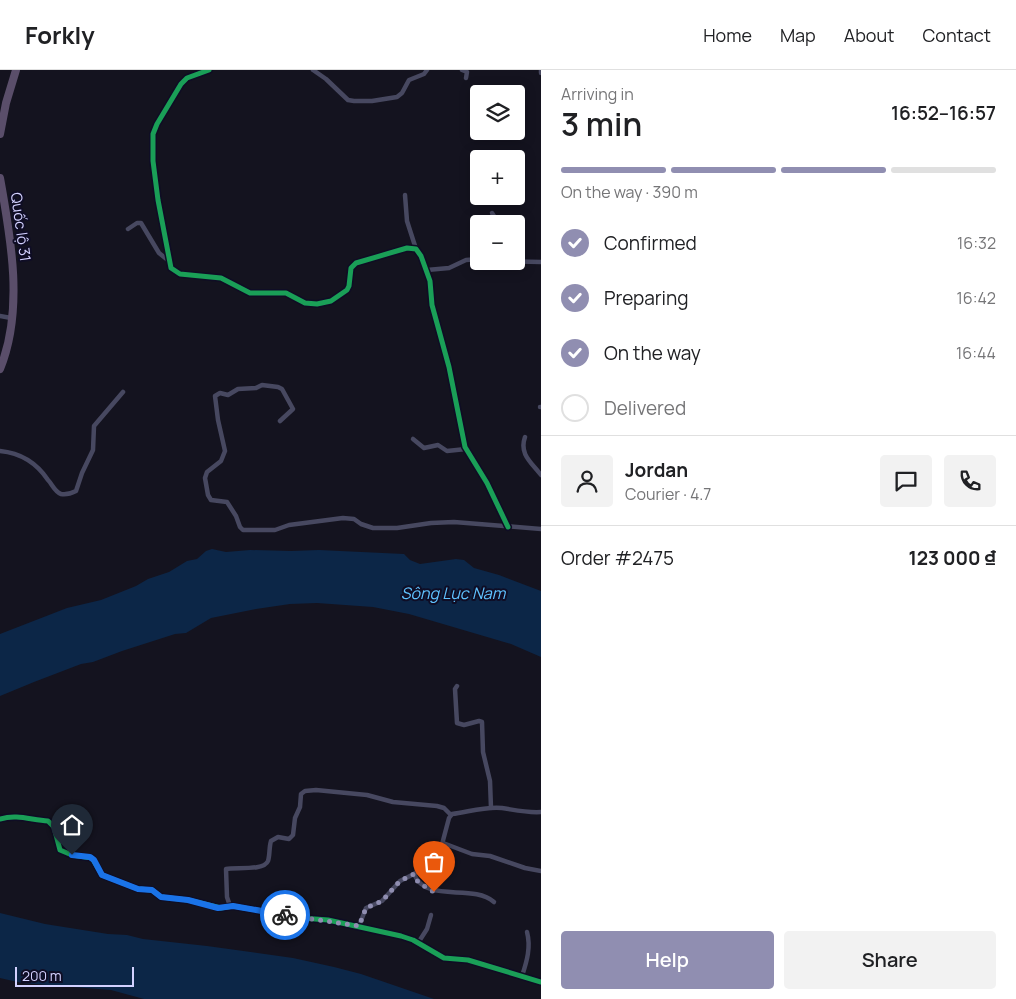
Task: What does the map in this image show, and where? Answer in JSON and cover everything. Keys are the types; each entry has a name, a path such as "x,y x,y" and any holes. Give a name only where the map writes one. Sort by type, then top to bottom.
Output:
{"highway":[{"path":"0,134 6,103 16,70"},
{"name":"Quốc lộ 31","path":"0,178 13,260 11,318 8,342 0,369"}],"street":[{"path":"208,70 191,76 181,84 154,130 153,161 169,261 171,268 177,274 221,278 250,293 286,293 305,303 317,304 330,301 348,290 351,268 356,263 407,248 416,249"},
{"path":"313,70 326,79 348,100 372,101 397,97 402,93 409,80 422,75 427,70"},
{"path":"462,70 467,72 466,78"},
{"path":"404,195 407,221 416,249 420,253 431,283 433,309 447,356 466,449 487,483 508,527"},
{"path":"128,229 140,222 159,253 169,261"},
{"path":"427,270 449,268 470,260"},
{"path":"525,262 541,262"},
{"path":"0,316 11,318"},
{"path":"280,421 293,409 282,389 278,387 262,386 238,389 230,394 220,393 214,397 225,451 221,460 207,472 204,478 209,498 213,501 227,502 236,516 241,529 275,530 289,525 343,518 354,519 360,524 373,528 397,528 454,522 541,529"},
{"path":"0,451 15,453 30,461 41,470 59,493 64,494 76,491 93,450 94,426 123,392"},
{"path":"526,437 523,447 524,453 541,475"},
{"path":"413,439 424,448 438,445 447,451 466,449"},
{"path":"457,686 455,689 457,723 464,725 482,722 483,752 490,774 491,808"},
{"path":"230,906 227,897 226,869 257,868 266,864 271,841 278,837 289,839 293,835 294,818 300,807 303,792 316,790 367,795 393,802 437,806 446,809 451,815"},
{"path":"451,815 491,808 541,812"},
{"path":"359,926 366,908 382,901 400,881 414,874 435,857 442,843 451,815"},
{"path":"0,819 12,816 48,820 54,827 61,852 92,858 102,875 138,889 152,890 161,897 188,900 218,908 230,906 359,926 401,936 418,943 444,958 464,959 541,982"},
{"path":"442,843 472,854 490,856 524,868 541,870"},
{"path":"414,874 418,882 434,892 484,895 494,902"},
{"path":"418,943 427,929 431,915"},
{"path":"522,976 528,955 528,932"}],"water":[{"name":"Sông Lục Nam","path":"212,549 226,552 319,550 404,554 410,560 420,564 456,559 464,560 474,568 541,591 541,657 511,644 409,614 373,607 317,603 290,604 211,618 186,633 175,634 93,662 81,664 0,696 0,634 67,608 101,600 136,586 148,579 169,572 187,561 197,559 206,551"},
{"path":"0,913 45,924 108,934 293,958 361,974 434,999 144,999 111,990 22,983 0,978"}],"cycle path":[{"path":"209,70 187,78 181,84 153,134 153,161 158,200 171,268 180,274 221,278 250,293 286,293 305,303 317,304 331,301 347,290 351,268 356,263 407,248 416,249 421,256 430,281 432,305 449,367 465,447 487,483 508,527"},
{"path":"0,819 18,817 48,821 54,827 60,850 72,855 92,858 102,875 138,889 152,890 161,897 188,900 221,908 233,906 302,918 328,920 401,936 413,940 444,958 468,960 541,982"}],"way so far":[{"path":"285,915 359,926 366,908 385,899 397,884 414,874 418,882 434,892"}],"route":[{"path":"72,855 90,857 94,860 102,875 138,889 152,890 161,897 188,900 218,908 233,906 285,915"}]}
